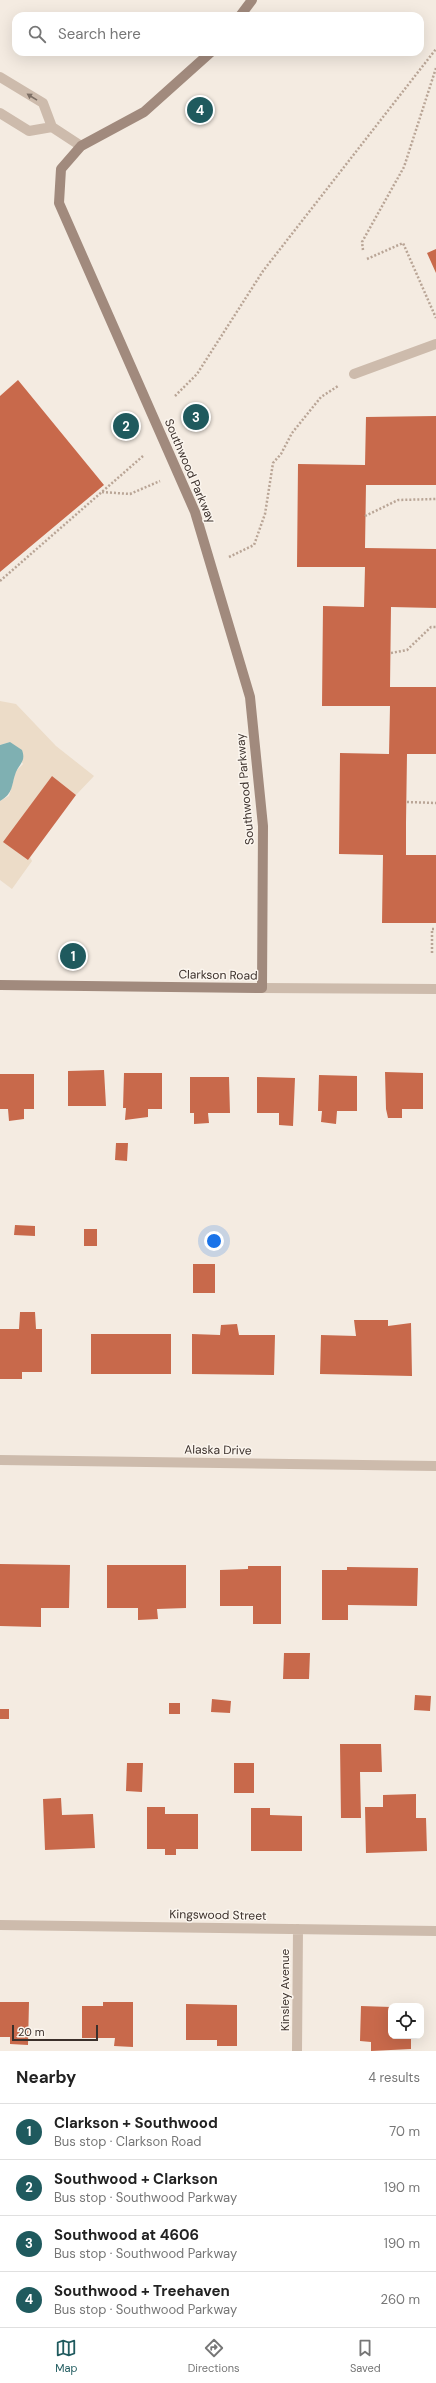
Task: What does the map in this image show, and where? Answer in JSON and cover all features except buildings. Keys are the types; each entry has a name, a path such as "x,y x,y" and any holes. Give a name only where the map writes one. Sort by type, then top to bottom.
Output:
{"street":[{"path":"243,12 252,0"},
{"name":"Southwood Parkway","path":"207,56 144,112 81,146 61,169 59,203 195,512 250,697 263,826 262,988"},
{"path":"0,77 43,103 52,127 81,146"},
{"path":"0,113 29,132 52,127"},
{"path":"354,374 436,344"},
{"name":"Clarkson Road","path":"0,986 436,989"},
{"name":"Alaska Drive","path":"0,1460 436,1466"},
{"name":"Kingswood Street","path":"0,1925 436,1931"},
{"name":"Kinsley Avenue","path":"297,2051 298,1929"}],"path":[{"path":"175,396 197,374 263,271 298,224 436,49"},
{"path":"363,250 362,242 404,167 436,68"},
{"path":"367,259 403,243 436,318"},
{"path":"239,554 254,545 265,514 273,463 281,454 292,433 321,397"},
{"path":"0,581 143,456"},
{"path":"101,492 130,494 155,483"},
{"path":"365,516 398,500 436,499"},
{"path":"391,653 406,650 431,627 436,627"},
{"path":"407,802 436,803"},
{"path":"432,952 432,929 436,929"}],"shaded area":[{"path":"0,701 16,704 56,746 94,776 76,795 52,776 4,842 28,860 30,857 32,861 12,889 0,880 0,801 9,796 16,771 23,764 10,742 0,745"}],"water":[{"path":"10,742 22,750 23,759 16,772 10,792 0,801 0,745"}],"place":[{"name":"Southwood + Treehaven","path":"200,110"},
{"name":"Southwood at 4606","path":"196,417"},
{"name":"Southwood + Clarkson","path":"126,426"},
{"name":"Clarkson + Southwood","path":"73,956"}]}
